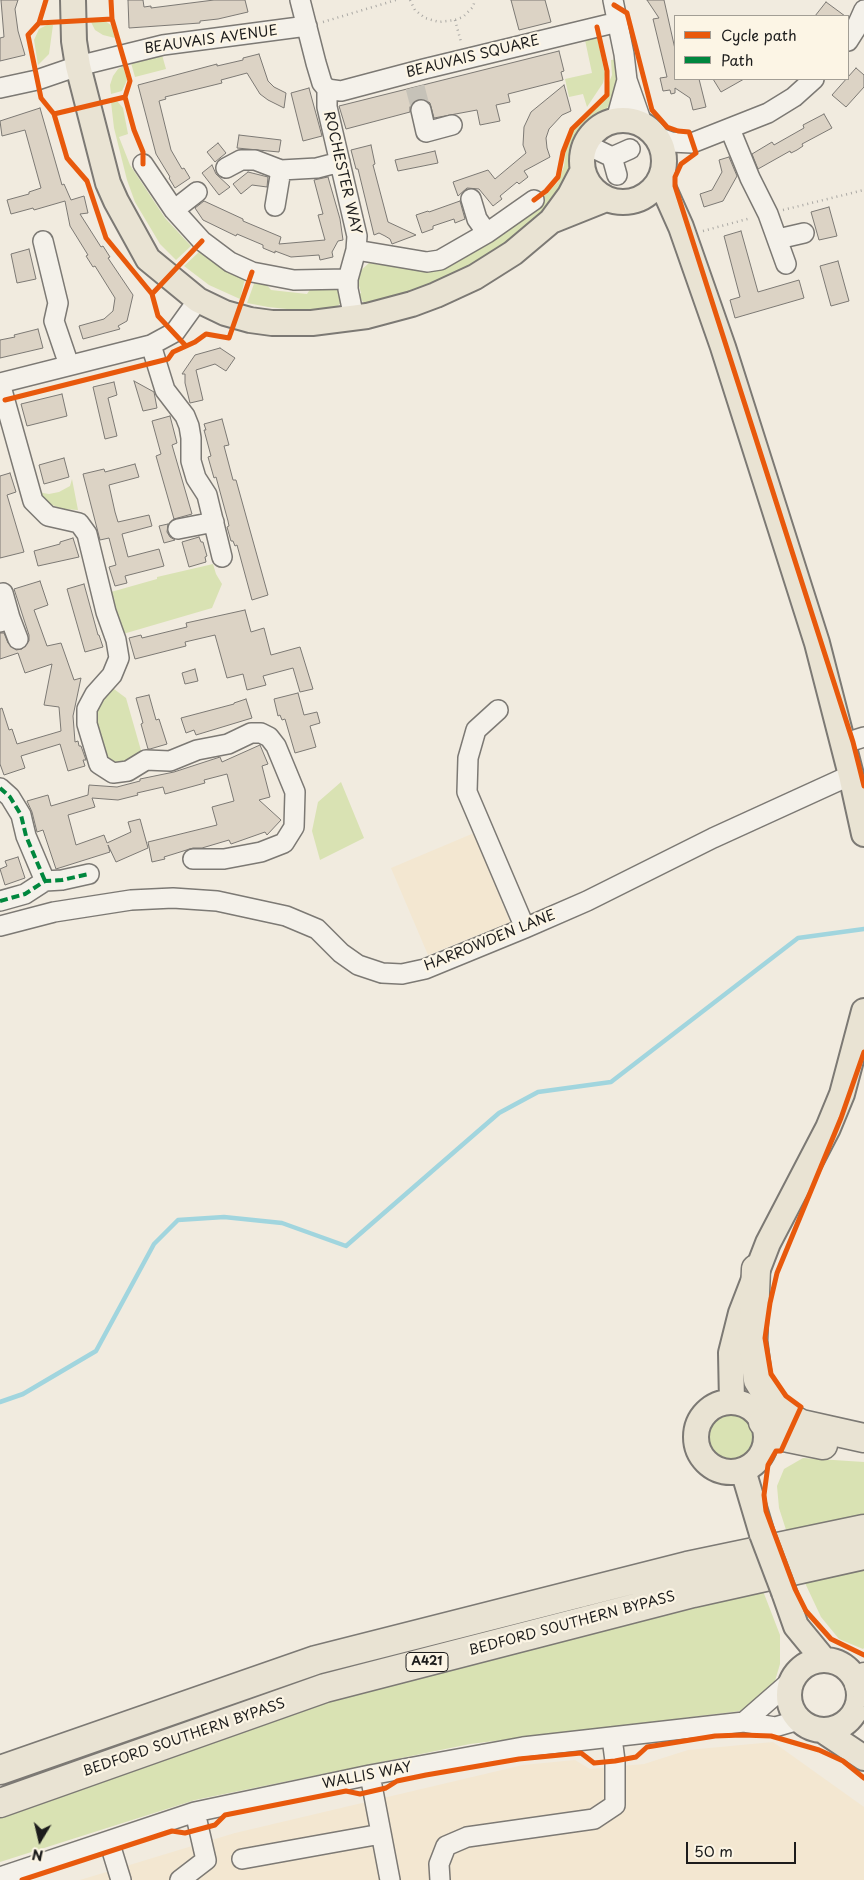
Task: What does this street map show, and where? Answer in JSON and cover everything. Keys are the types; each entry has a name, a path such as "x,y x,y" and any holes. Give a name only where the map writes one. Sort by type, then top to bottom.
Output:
{"highway":[{"path":"756,1270 753,1341 758,1380 775,1407 801,1424 864,1438"},
{"path":"763,1422 779,1436 853,1449 864,1449"},
{"name":"BEDFORD SOUTHERN BYPASS","path":"0,1770 316,1660 687,1566 864,1529"},
{"name":"BEDFORD SOUTHERN BYPASS","path":"0,1803 325,1688 693,1593 864,1555"}],"main road":[{"path":"72,0 74,41 78,66 108,183 120,209 148,259 198,300 250,320 272,323 312,323 354,318 412,304 436,295 475,277 513,253 551,221 570,195 583,170"},
{"path":"629,119 649,130 666,159 660,180 650,192 636,200 616,202 606,199 596,192 588,182 583,170 582,157 585,144 592,132 603,124 616,120 629,119"},
{"path":"660,180 682,232 723,347 814,634 853,741 852,775 864,834"},
{"path":"551,221 606,199"},
{"path":"636,200 682,232"},
{"path":"732,1402 731,1353 740,1313 768,1243 828,1128 842,1094 864,1011"},
{"path":"732,1402 750,1408 758,1414 763,1422 766,1433 766,1445 761,1456 753,1465 743,1470 731,1472 719,1470 708,1464 701,1454 697,1443 697,1431 701,1419 709,1410 720,1404 732,1402"},
{"path":"743,1470 762,1534 796,1626 824,1660"},
{"path":"796,1626 790,1702 792,1711 799,1720 811,1727 822,1730 864,1758"},
{"path":"791,1681 805,1667 824,1660 835,1661 846,1666 854,1674 861,1696 853,1714 845,1723 838,1727 822,1730"}],"street":[{"name":"ROCHESTER WAY","path":"300,0 322,83 327,89 326,107 358,236 348,279 348,289 354,318"},
{"path":"613,0 627,80 649,130 671,142 692,143 768,113 794,98 813,80"},
{"path":"849,40 856,30 864,10"},
{"name":"BEAUVAIS SQUARE","path":"327,89 341,90 413,80 466,58 618,22"},
{"name":"BEAUVAIS AVENUE","path":"0,88 163,45 307,26"},
{"path":"616,120 627,80"},
{"path":"420,110 426,132 452,125"},
{"path":"730,128 750,178 768,214 786,264"},
{"path":"585,144 612,156 630,149"},
{"path":"612,156 617,175"},
{"path":"226,168 242,160 255,160 280,170 317,168 340,162"},
{"path":"142,164 174,210 202,241 230,262 252,272 294,280 348,279"},
{"path":"275,206 280,170"},
{"path":"174,210 197,192"},
{"path":"470,199 477,219 487,234"},
{"path":"356,250 428,262 440,260 487,234 534,200"},
{"path":"778,239 804,233"},
{"path":"43,241 58,303 54,321 69,366"},
{"path":"193,858 225,866 284,843 294,827 295,792 276,746 268,737 261,733 251,733 228,744 198,750 170,761 146,760 128,771 113,772 99,764 87,724 87,709 95,694 112,675 119,658 116,640 106,612 87,534 78,523 48,516 33,501 0,383 151,345 175,332 198,300"},
{"path":"151,345 165,390 185,416 189,426 191,461 196,478 207,495 222,557"},
{"path":"178,529 214,522"},
{"path":"3,593 5,620 18,639"},
{"path":"498,710 476,730 468,758 467,792 525,928"},
{"name":"HARROWDEN LANE","path":"0,926 54,912 131,900 173,898 216,901 286,916 317,929 341,953 358,965 382,973 402,974 425,969 525,928 587,900 713,838 852,775"},
{"path":"0,788 10,797 21,815 26,836 45,880"},
{"path":"0,901 25,894 45,880 62,880 89,874"},
{"path":"744,1722 791,1681"},
{"name":"WALLIS WAY","path":"0,1877 195,1812 370,1775 523,1747 744,1722 775,1727 799,1720"},
{"path":"440,1880 439,1864 446,1846 467,1837 594,1819 615,1805 615,1761 612,1738"},
{"path":"370,1775 390,1880"},
{"path":"180,1880 206,1860 195,1812"},
{"path":"242,1858 381,1834"},
{"path":"109,1841 121,1880"}],"path":[{"path":"307,26 396,0"},
{"path":"410,0 415,10 425,18 439,22 463,17 473,7 475,0"},
{"path":"455,20 466,58"},
{"path":"682,232 768,214 864,190"}],"shaded area":[{"path":"474,833 510,922 428,955 391,868"},
{"path":"773,1742 864,1807 864,1880 80,1880 235,1833 523,1765 575,1760 590,1769 644,1764 688,1750"}],"green space":[{"path":"105,21 111,25 115,38 103,35 95,30 91,22"},
{"path":"47,25 53,25 49,54 38,65 34,40 39,29"},
{"path":"597,37 605,74 603,83 587,107 583,94 569,97 565,79 592,73 585,40"},
{"path":"162,55 166,69 135,77 131,63"},
{"path":"619,59 620,69 614,98 605,111 582,134 575,151 574,164 555,199 499,253 450,284 372,303 363,302 358,295 361,293 358,273 369,263 381,265 382,260 433,272 470,254 509,231 558,182 564,166 566,148 574,128 595,108 604,95 612,75 611,60"},
{"path":"123,66 127,80 122,91 111,94 110,85 113,76"},
{"path":"117,101 123,108 128,134 119,137 130,165 165,218 191,246 176,260 160,244 135,202 127,180 114,128 111,102"},
{"path":"199,252 211,261 245,279 240,299 209,285 184,266"},
{"path":"255,281 266,284 271,290 307,294 313,285 339,288 342,302 334,309 306,311 247,303"},
{"path":"72,479 78,510 63,509 52,505 46,501 39,490 49,494 59,492 70,486"},
{"path":"213,564 222,584 212,608 123,634 111,592 157,579 157,577"},
{"path":"110,686 126,698 142,754 124,763 112,764 105,756 95,721 96,710"},
{"path":"341,782 364,838 320,860 312,831 318,802"},
{"path":"731,1414 740,1416 748,1421 753,1429 755,1438 753,1447 748,1455 740,1460 731,1462 722,1460 714,1455 709,1447 707,1438 709,1429 714,1421 722,1416"},
{"path":"803,1458 864,1462 864,1516 787,1533 779,1508 777,1486 784,1469"},
{"path":"864,1569 863,1649 839,1639 821,1617 805,1583"},
{"path":"763,1591 780,1635 780,1664 772,1691 741,1711 470,1744 195,1800 0,1862 0,1809 329,1696 702,1604"}],"building":[{"path":"1,0 18,0 15,9 18,31 25,55 0,61 0,38 4,37"},
{"path":"128,0 143,0 144,7 151,6 151,8 214,0 245,0 248,12 200,21 200,23 129,28"},
{"path":"511,0 545,0 551,22 519,30"},
{"path":"647,0 664,0 674,45 674,80 699,80 706,107 693,110 690,98 675,88 675,93 671,94 670,90 663,91 660,78 667,77 653,19 659,18"},
{"path":"826,2 844,15 816,15"},
{"path":"559,51 564,71 561,72 563,80 508,94 510,102 496,105 500,121 480,125 477,110 434,118 430,103 425,99 419,99 413,102 410,112 346,129 339,106"},
{"path":"259,54 268,81 274,87 286,93 284,108 260,94 247,73 221,80 222,83 165,97 166,99 159,101 171,150 182,169 184,168 190,178 175,188 156,154 138,85 217,64 217,66 243,60 243,58"},
{"path":"856,68 864,75 864,87 846,107 832,95 845,80 849,80 849,76"},
{"path":"714,80 742,80 721,92"},
{"path":"564,85 571,111 562,115 549,129 546,138 550,157 524,171 528,177 519,184 517,182 500,196 502,199 493,206 479,189 467,188 458,196 453,182 488,170 495,179 526,153 523,145 524,127 531,112"},
{"path":"309,88 322,136 303,141 291,93"},
{"path":"40,108 62,185 64,184 71,200 84,196 88,213 80,214 101,247 103,246 110,257 108,258 133,295 127,321 118,326 120,329 83,339 79,326 104,319 113,311 115,298 95,266 93,267 86,256 88,255 70,226 65,201 11,214 7,200 29,194 29,192 41,188 25,130 2,136 0,121"},
{"path":"824,114 832,128 802,144 803,146 797,150 791,153 790,151 758,169 752,154 772,142 774,145 804,128 803,125"},
{"path":"239,135 281,140 279,152 237,148"},
{"path":"218,143 226,153 215,162 207,152"},
{"path":"371,145 375,164 373,165 388,222 416,235 392,244 390,239 379,233 374,235 358,169 356,169 351,150"},
{"path":"435,151 438,163 398,171 395,160"},
{"path":"729,157 737,176 723,201 704,207 700,194 712,190 722,172 719,160"},
{"path":"212,165 216,174 230,187 219,195 202,173"},
{"path":"248,172 268,177 267,187 252,185 241,194 233,184"},
{"path":"328,177 340,219 343,240 338,241 332,252 333,257 320,260 319,255 291,257 275,251 275,253 263,248 263,245 237,234 236,236 203,220 195,208 204,201 243,219 243,221 281,237 279,244 325,240 318,215 323,214 314,180"},
{"path":"460,201 465,219 455,223 454,219 433,226 433,229 422,233 416,215"},
{"path":"829,207 837,236 819,240 811,212"},
{"path":"741,231 758,292 799,280 804,298 735,318 730,300 740,297 724,236"},
{"path":"29,249 36,279 17,283 11,254"},
{"path":"838,261 849,301 831,306 820,266"},
{"path":"38,329 43,348 0,358 0,340"},
{"path":"220,348 235,358 226,371 215,364 196,370 203,400 190,403 185,383 185,374 182,374 195,355"},
{"path":"134,381 154,392 157,408 143,411"},
{"path":"114,382 117,395 108,398 117,436 105,439 93,387"},
{"path":"62,394 67,416 27,426 21,404"},
{"path":"170,416 177,443 172,445 192,514 174,519 156,456 161,454 152,421"},
{"path":"222,419 229,445 224,446 233,480 236,480 268,595 252,600 237,545 235,546 233,541 231,541 227,527 229,526 228,521 216,477 214,478 208,457 211,456 204,424"},
{"path":"64,458 69,477 44,484 39,465"},
{"path":"135,464 139,477 109,485 115,512 118,522 149,515 152,526 122,534 128,557 159,549 164,566 125,576 127,583 115,586 109,567 116,565 109,538 100,540 83,474 104,469 105,472"},
{"path":"10,473 16,492 7,495 24,552 0,558 0,476"},
{"path":"168,524 167,532 175,540 164,543 159,526"},
{"path":"199,537 201,542 203,542 207,556 205,557 206,562 189,567 182,542"},
{"path":"73,538 79,557 38,566 34,551 60,544 60,542"},
{"path":"40,581 48,605 34,610 47,646 61,643 74,680 81,678 73,716 75,742 78,741 79,746 81,746 86,760 83,760 85,766 68,771 60,744 21,756 25,768 4,775 0,764 0,709 2,708 9,730 12,729 17,744 61,731 59,707 44,705 52,664 25,673 18,653 0,659 0,633 4,633 8,643 16,650 22,649 29,641 29,635 14,589"},
{"path":"84,584 103,647 85,652 67,589"},
{"path":"245,610 251,632 264,628 271,655 300,647 313,689 300,692 293,668 263,676 266,685 247,690 243,674 227,678 215,635 185,642 186,646 135,659 129,638 141,635 142,638 187,627 186,623"},
{"path":"195,669 198,681 185,684 182,673"},
{"path":"298,693 304,715 317,712 320,723 310,726 316,747 295,753 285,719 282,720 280,715 278,716 274,699"},
{"path":"149,695 156,720 159,719 167,744 148,749 136,698"},
{"path":"246,699 252,718 196,735 194,730 186,733 181,718"},
{"path":"260,745 268,764 262,766 270,797 259,800 281,820 267,835 265,832 231,844 229,840 202,848 193,848 152,862 148,842 217,825 212,807 234,801 227,774 204,780 205,783 165,794 163,787 118,800 92,798 95,807 68,815 76,845 104,835 107,843 131,832 128,822 140,819 148,848 116,862 108,845 110,852 56,869 43,830 37,832 27,801 48,795 51,806 88,795 89,785 117,787 140,781 140,779 174,772 220,757 222,762"},
{"path":"18,857 25,878 5,885 0,869 7,866 5,861"}],"waterway":[{"path":"0,1402 23,1394 96,1351 154,1244 178,1220 224,1217 282,1223 346,1246 499,1113 538,1092 611,1082 798,938 864,929"}],"tunnel":[{"path":"415,87 421,110"}],"marked path":[{"path":"0,788 10,797 21,815 26,836 45,881"},
{"path":"0,901 25,894 45,881 62,880 89,874"}],"cycle path":[{"path":"46,0 39,23 28,35 41,98 54,114 67,158 87,181 106,238 152,294 158,316 186,346"},
{"path":"111,0 112,19 130,81 125,97 134,130 143,152 143,164"},
{"path":"614,5 627,13 652,110 667,127 689,132 696,153 681,164 675,177 675,186 853,742 864,786"},
{"path":"39,23 112,19"},
{"path":"534,200 546,191 558,177 563,152 572,129 607,95 607,71 597,27"},
{"path":"54,114 125,97"},
{"path":"152,294 202,241"},
{"path":"5,400 168,359 173,352 195,342 206,334 229,338 252,272"},
{"path":"864,1052 841,1118 777,1273 770,1303 765,1338 771,1374 786,1396 801,1407 781,1451 776,1451 768,1465 764,1495 766,1511 795,1589 806,1611 831,1639 864,1655"},
{"path":"22,1880 172,1831 185,1833 215,1825 225,1815 346,1791 360,1794 386,1788 397,1781 519,1759 581,1753 594,1763 636,1757 647,1747 715,1736 771,1736 819,1750 843,1761 864,1778"}]}
